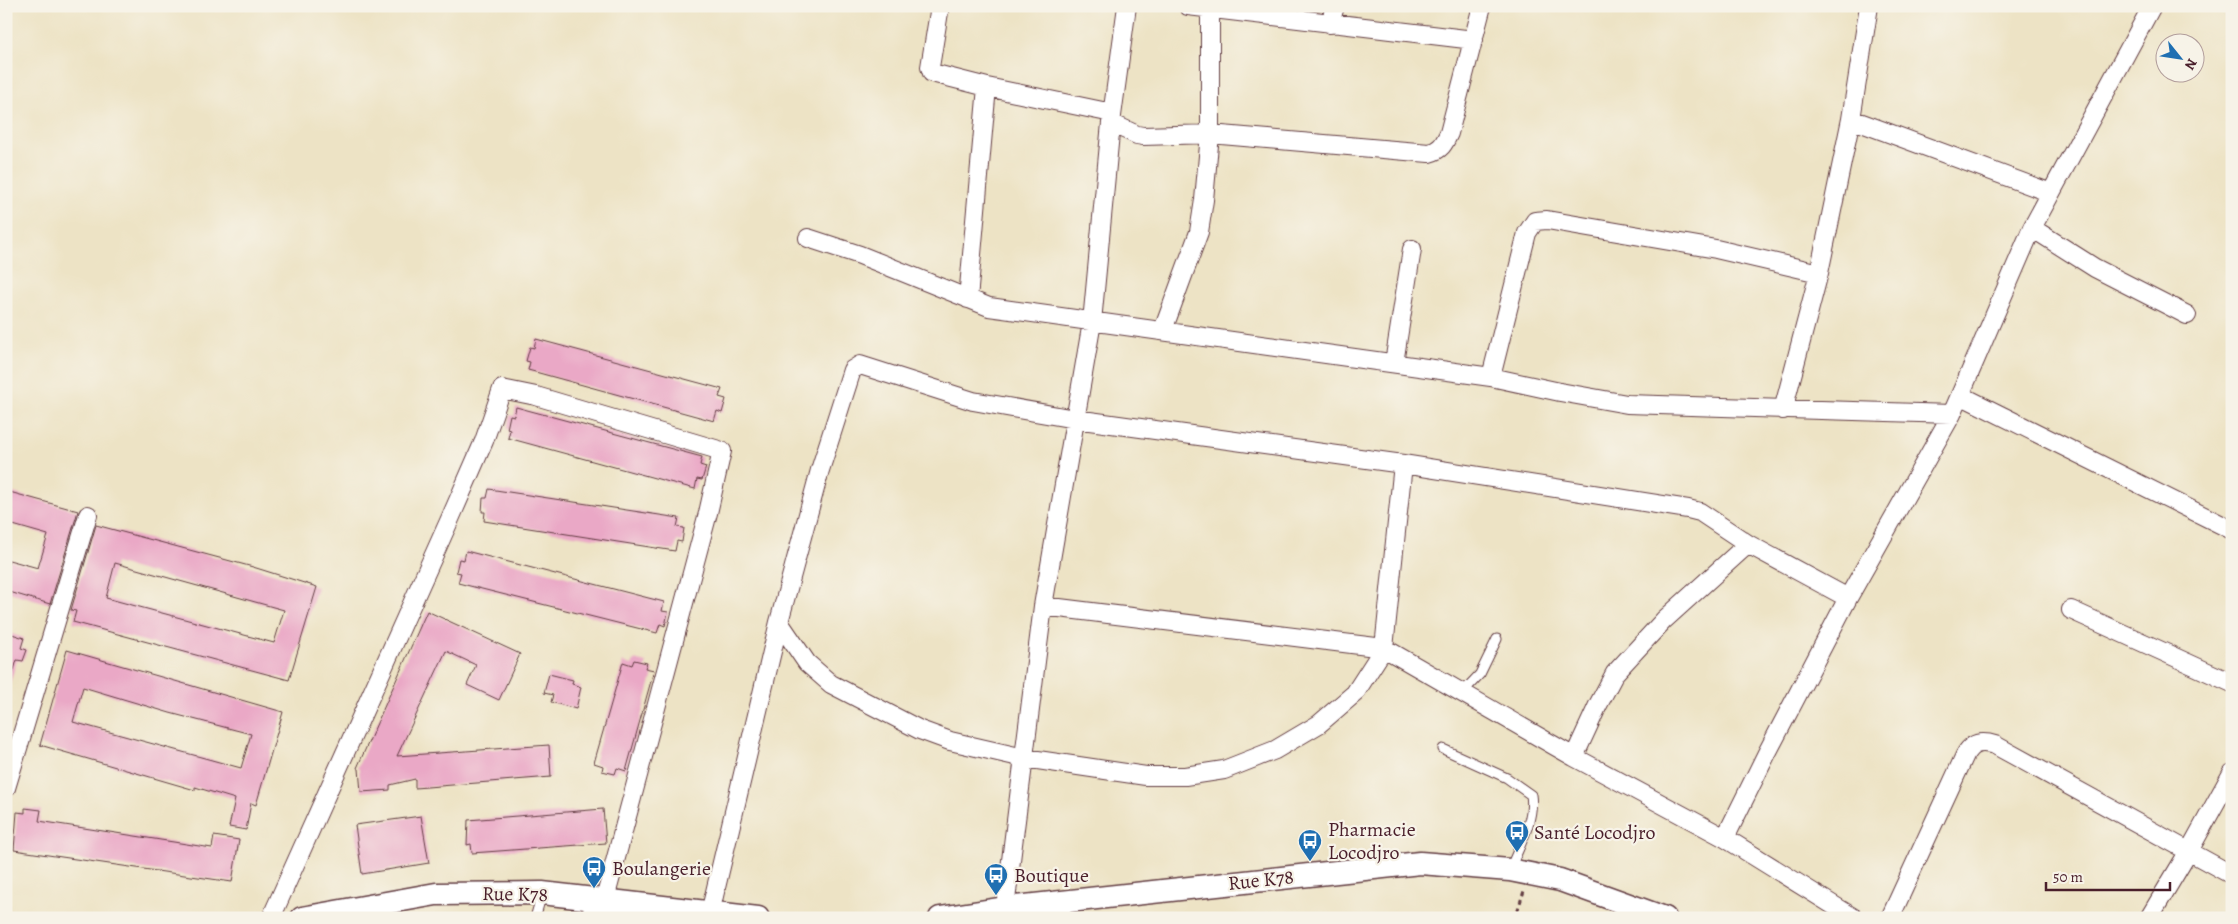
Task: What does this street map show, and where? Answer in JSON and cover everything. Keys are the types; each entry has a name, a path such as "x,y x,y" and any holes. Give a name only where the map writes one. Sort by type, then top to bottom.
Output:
{"street":[{"path":"940,6 930,67 932,73 1112,118 1137,135 1210,134 1429,153 1438,151 1445,143 1449,133 1482,6"},
{"path":"1005,908 1043,606 1092,322 1112,118 1127,6"},
{"path":"1188,6 1474,40"},
{"path":"1330,24 1334,6"},
{"path":"1783,410 1818,273 1851,120 1869,6"},
{"path":"1725,838 1766,753 1848,598 1952,414 2032,228 2152,6"},
{"path":"1163,330 1199,232 1210,134 1201,7"},
{"path":"968,300 988,87"},
{"path":"1851,120 2051,193"},
{"path":"1491,377 1527,233 1535,221 1547,220 1716,249 1818,273"},
{"path":"2032,228 2095,268 2187,315"},
{"path":"808,238 860,255 989,307 1491,377 1627,404 1952,414"},
{"path":"1394,363 1412,249"},
{"path":"710,913 779,622 820,470 852,370 860,365 973,401 1075,418 1403,464 1688,509 1700,512 1748,544 1848,598"},
{"path":"271,918 450,519 484,441 502,389 536,396 722,450 708,513 597,905"},
{"path":"1960,396 2232,530"},
{"path":"779,622 807,663 831,684 920,730 976,748 1024,758 1146,776 1185,776 1224,770 1275,750 1319,724 1355,693 1384,648 1403,464"},
{"path":"6,788 88,515"},
{"path":"1574,757 1615,673 1664,620 1748,544"},
{"path":"1043,606 1384,648 1574,757 1725,838 1854,918"},
{"path":"2071,610 2232,683"},
{"path":"1890,918 1965,755 1969,747 1976,743 1987,743 1995,746 2232,875"},
{"path":"2149,918 2190,851 2232,773"},
{"name":"Rue K78","path":"940,918 1005,908 1420,863 1520,872 1560,880 1665,918"},
{"name":"Rue K78","path":"302,918 436,894 542,893 597,905 758,918"}],"lane":[{"path":"1462,693 1480,674 1496,639"},
{"path":"1443,749 1507,778 1531,795 1533,805 1527,826 1520,872"},
{"path":"535,918 542,893"}],"path":[{"path":"1515,918 1520,872"}],"building":[{"path":"536,339 722,389 719,397 726,399 722,413 717,411 714,421 528,370 530,362 526,361 530,347 534,348"},
{"path":"516,407 702,457 700,465 706,467 702,480 697,479 695,489 508,438 510,430 507,429 510,415 514,416"},
{"path":"489,489 679,518 677,527 684,528 682,542 677,541 675,551 484,521 485,512 482,512 483,498 487,498"},
{"path":"6,491 78,511 50,604 6,591 6,570 9,560 38,568 48,535 6,523"},
{"path":"96,525 253,567 317,587 289,680 73,622 76,611 71,610","holes":["115,563 284,610 274,643 106,598"]},
{"path":"466,551 664,602 662,611 668,612 665,626 660,624 657,633 458,583 461,573 456,572 459,559 464,560"},
{"path":"427,611 520,654 499,700 467,685 476,665 446,651 397,756 549,745 551,777 415,788 415,779 390,785 390,790 361,792 359,769 357,768"},
{"path":"6,632 24,638 21,648 27,650 23,661 17,660 9,686 6,685"},
{"path":"67,650 283,712 256,805 251,803 246,830 229,827 235,799 195,787 195,790 40,745","holes":["83,687 170,713 251,734 241,768 73,722"]},
{"path":"634,660 647,663 645,668 654,670 626,771 617,768 615,774 602,771 603,766 594,763 623,662 632,665"},
{"path":"549,674 573,680 572,684 581,687 576,709 551,702 553,695 544,693"},
{"path":"25,808 41,810 39,821 212,848 214,836 239,840 232,882 14,850 17,812 25,813"},
{"path":"603,809 606,843 472,853 471,844 467,845 468,820"},
{"path":"421,816 429,863 362,874 355,825"}],"place":[{"name":"Santé Locodjro","path":"1517,853"},
{"name":"Pharmacie Locodjro","path":"1310,862"},
{"name":"Boulangerie","path":"594,889"},
{"name":"Boutique","path":"996,896"}]}
